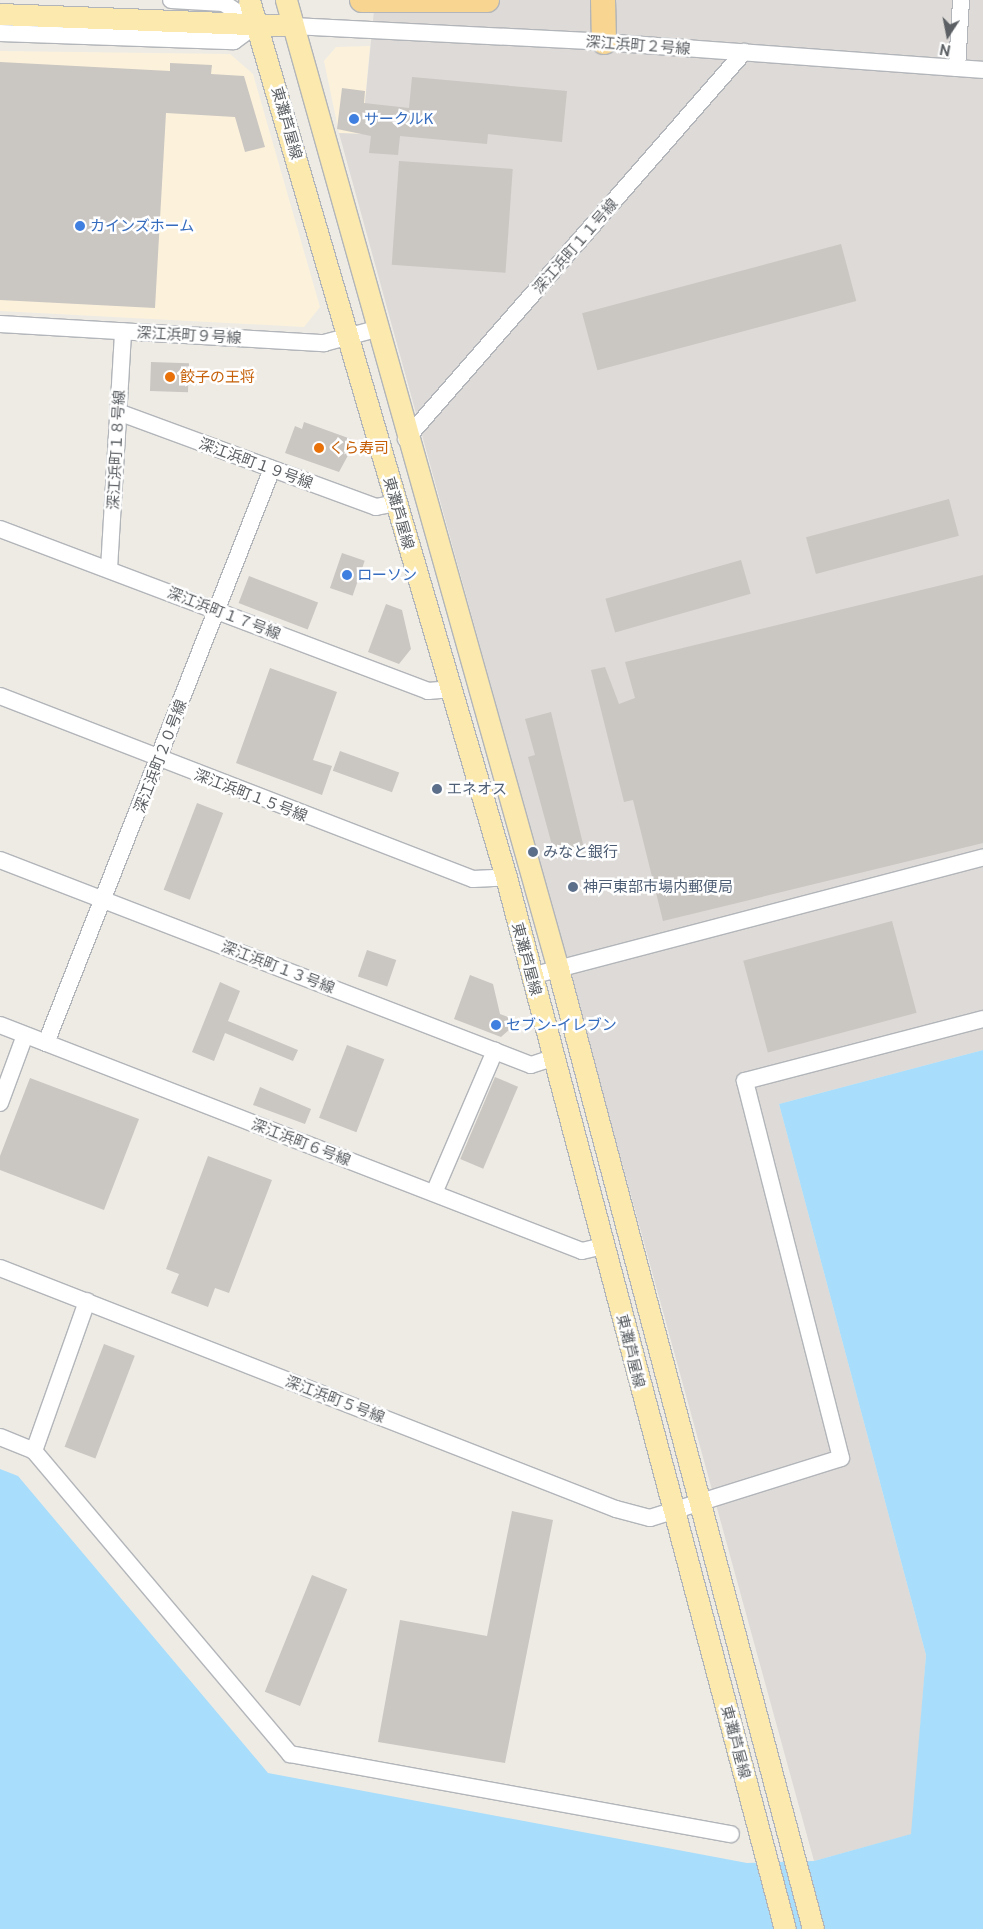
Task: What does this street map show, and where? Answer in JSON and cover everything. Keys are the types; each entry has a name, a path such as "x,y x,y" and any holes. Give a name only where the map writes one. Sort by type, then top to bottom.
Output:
{"highway":[{"path":"362,0 487,0"},
{"path":"603,0 604,42"}],"main road":[{"name":"東灘芦屋線","path":"249,0 350,337 449,689 506,877 530,976 556,1057 672,1511 767,1856 785,1929"},
{"name":"東灘芦屋線","path":"286,0 406,439 558,969 813,1929"},
{"path":"0,14 293,26"}],"street":[{"path":"0,33 234,41 256,25 224,3 171,0"},
{"path":"957,68 961,0"},
{"name":"深江浜町２号線","path":"293,26 604,42 983,70"},
{"name":"深江浜町１１号線","path":"406,439 744,52"},
{"name":"深江浜町９号線","path":"0,324 324,342 376,329"},
{"name":"深江浜町１８号線","path":"109,569 123,331"},
{"name":"深江浜町１９号線","path":"118,412 376,507 396,503"},
{"name":"深江浜町２０号線","path":"46,1043 104,900 272,469"},
{"name":"深江浜町１７号線","path":"0,529 428,691 449,689"},
{"name":"深江浜町１５号線","path":"0,696 158,760 473,879 506,877"},
{"path":"530,976 983,857"},
{"name":"深江浜町１３号線","path":"0,860 531,1065 556,1057"},
{"name":"深江浜町５号線","path":"0,1268 616,1509 650,1518 841,1458 745,1081 983,1019"},
{"name":"深江浜町６号線","path":"0,1025 582,1251 604,1246"},
{"path":"0,1103 25,1035"},
{"path":"434,1193 495,1051"},
{"path":"34,1451 86,1301"},
{"path":"0,1438 34,1451 290,1754 731,1834"}],"shaded area":[{"path":"375,0 983,0 983,1050 779,1104 926,1655 912,1834 814,1861 339,133 362,134"},
{"path":"370,46 362,134 339,133 324,61 336,47"},
{"path":"0,51 230,54 253,74 320,307 304,327 0,311"}],"water":[{"path":"983,1050 983,1929 0,1929 0,1469 18,1476 268,1773 747,1863 814,1861 911,1834 926,1655 779,1104"}],"building":[{"name":"カインズホーム","path":"0,62 170,71 170,63 212,65 211,74 244,76 265,147 245,152 235,117 166,113 155,308 0,300"},
{"path":"412,77 567,91 562,142 488,134 487,144 400,136 398,155 369,153 371,136 337,129 342,88 365,91 364,103 409,108"},
{"path":"399,161 513,169 505,273 392,265"},
{"path":"841,244 856,301 597,370 582,313"},
{"name":"餃子の王将","path":"151,362 189,363 188,392 150,391"},
{"name":"くら寿司","path":"304,422 351,439 348,447 352,448 339,472 285,453 295,426 302,429"},
{"path":"949,499 959,536 816,574 806,537"},
{"name":"ローソン","path":"342,553 365,561 353,596 330,588"},
{"path":"741,560 751,594 615,633 605,599"},
{"path":"983,575 983,843 663,921 633,800 624,802 591,670 605,667 619,704 635,698 625,662"},
{"path":"249,576 318,603 308,630 239,603"},
{"path":"386,604 402,610 411,649 399,664 368,652"},
{"path":"270,668 337,692 313,760 332,766 322,795 236,763"},
{"path":"551,712 584,848 555,856 528,757 535,755 525,719"},
{"path":"340,751 399,773 392,792 333,771"},
{"path":"197,803 223,813 190,900 164,890"},
{"path":"892,921 917,1013 768,1053 743,961"},
{"path":"367,950 396,960 387,987 358,976"},
{"path":"470,975 493,984 500,1014 519,1021 501,1037 454,1019"},
{"path":"220,982 240,991 228,1021 298,1050 293,1061 225,1033 214,1061 192,1052"},
{"path":"347,1045 384,1059 356,1132 319,1118"},
{"path":"495,1077 518,1087 483,1169 460,1159"},
{"path":"30,1078 139,1119 104,1210 0,1170 0,1156"},
{"path":"260,1087 311,1109 305,1124 253,1105"},
{"path":"208,1156 272,1180 229,1293 215,1288 208,1307 171,1293 179,1274 166,1269"},
{"path":"104,1344 135,1356 95,1459 65,1447"},
{"path":"512,1511 553,1520 505,1763 378,1742 400,1620 487,1636"},
{"path":"312,1575 347,1589 300,1706 265,1692"}],"place":[{"name":"サークルK","path":"354,119"},
{"name":"カインズホーム","path":"80,226"},
{"name":"餃子の王将","path":"170,377"},
{"name":"くら寿司","path":"319,448"},
{"name":"ローソン","path":"347,575"},
{"name":"エネオス","path":"437,789"},
{"name":"みなと銀行","path":"533,852"},
{"name":"神戸東部市場内郵便局","path":"573,887"},
{"name":"セブン-イレブン","path":"496,1025"}]}
